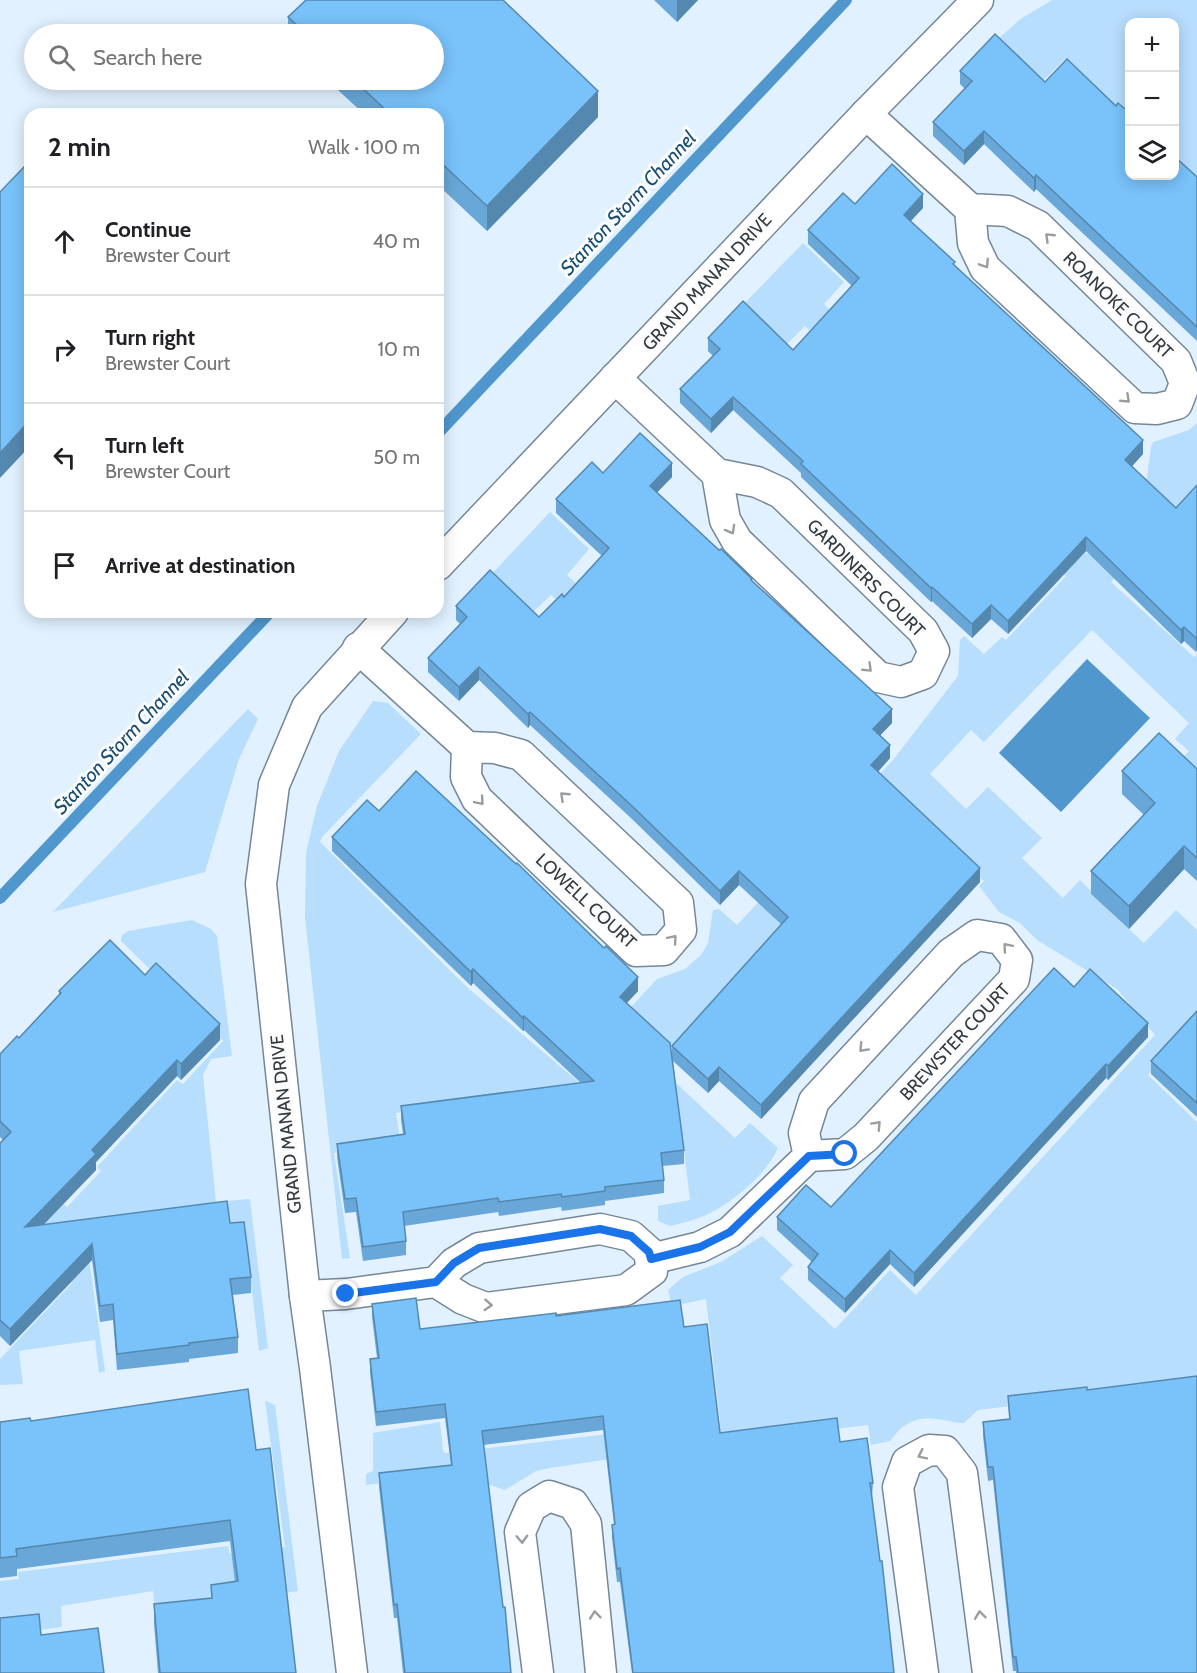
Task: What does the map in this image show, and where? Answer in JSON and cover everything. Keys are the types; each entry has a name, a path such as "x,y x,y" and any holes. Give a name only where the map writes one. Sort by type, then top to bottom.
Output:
{"street":[{"name":"GRAND MANAN DRIVE","path":"444,559 866,114 978,0"},
{"path":"866,114 970,209"},
{"name":"ROANOKE COURT","path":"970,209 1008,211 1038,226 1176,361 1185,383 1177,404 1157,409 1135,408 985,268 974,243 970,209"},
{"path":"615,378 717,474"},
{"name":"GARDINERS COURT","path":"717,474 757,482 782,493 823,533 923,631 934,651 922,674 901,682 878,677 737,541 725,520 717,474"},
{"name":"GRAND MANAN DRIVE","path":"352,1673 305,1296 261,884 274,786 308,707 358,648 387,618"},
{"path":"358,648 467,747"},
{"name":"LOWELL COURT","path":"467,747 495,748 521,755 678,903 681,930 664,950 636,951 477,799 466,777 467,747"},
{"name":"BREWSTER COURT","path":"977,935 1000,939 1017,960 1014,979 866,1137 845,1154 809,1156 804,1133 814,1101 951,953 977,935"},
{"path":"651,1259 700,1247 730,1232 809,1156"},
{"path":"305,1296 346,1294 436,1282 454,1263 479,1248 600,1229 631,1236 649,1252 652,1271 626,1290 486,1308 463,1299 436,1282"},
{"path":"923,1673 898,1487 907,1462 929,1450 945,1451 962,1473 988,1673"},
{"path":"538,1673 520,1532 531,1507 549,1496 573,1504 586,1524 601,1673"}],"shaded area":[{"path":"1052,0 1197,0 1197,187 1179,169 1179,18 1125,18 1125,118 1065,59 1041,83 997,40 1019,20"},
{"path":"803,243 844,282 824,304 1087,554 1145,491 1153,442 1189,430 1197,423 1197,491 1111,582 1194,657 1197,654 1197,791 1173,769 1189,751 1175,739 1189,723 1092,630 984,742 971,730 930,774 966,809 988,787 1042,838 1022,858 1063,898 1080,880 1092,892 1091,894 1144,943 1176,910 1197,930 1197,1023 1148,1075 1197,1122 1197,1386 978,1410 964,1423 930,1418 921,1419 905,1425 890,1441 871,1445 868,1425 717,1443 550,1468 536,1471 505,1490 461,1475 366,1485 366,1474 373,1471 373,1433 440,1422 443,1451 446,1453 720,1421 706,1299 672,1306 668,1290 683,1277 721,1262 762,1236 793,1265 780,1278 835,1329 890,1270 916,1295 1155,1035 1117,989 1037,940 1020,923 999,912 979,886 984,881 902,804 660,1068 735,1138 750,1123 778,1148 766,1168 748,1187 716,1210 693,1220 670,1226 658,1221 658,1206 690,1200 676,1086 396,1113 401,1143 334,1153 350,1258 342,1259 305,917 306,853 317,806 339,751 373,701 388,703 421,734 322,837 320,842 468,988 581,1084 628,1010 657,979 685,969 701,955 708,943 713,910 719,909 737,925 815,842 551,595 531,614 489,577 550,512 589,549 567,575 835,821 893,760 958,676 960,640 964,636 984,654 1002,637 1006,640 1066,576 805,326 783,348 740,308"},
{"path":"248,709 258,719 239,759 205,872 53,912"},
{"path":"192,920 211,929 217,936 232,1056 211,1059 203,1075 216,1202 250,1199 268,1348 259,1351 245,1233 233,1234 228,1213 85,1231 105,1371 99,1373 95,1340 19,1351 23,1384 0,1385 0,1359 72,1283 31,1242 51,1193 67,1207 101,1171 97,1167 177,1080 183,1084 223,1041 121,941 122,935 128,931"},
{"path":"265,1401 275,1405 298,1591 155,1610 153,1591 61,1606 62,1627 0,1635 0,1581 19,1579 18,1572 228,1546 230,1554 285,1547"}],"water":[{"path":"1087,659 1150,718 1061,812 999,753"}],"building":[{"path":"306,0 503,0 598,91 487,206 444,166 444,108 384,108 365,90 444,90 444,24 296,24 288,17"},
{"path":"995,34 1045,82 1067,59 1116,106 1118,103 1125,109 1125,180 1179,180 1179,161 1197,177 1197,327 1036,175 1034,178 984,131 964,151 933,122 972,81 960,71"},
{"path":"892,164 923,194 904,215 955,262 953,264 1143,440 1125,460 1176,508 1197,485 1196,638 1184,627 1181,630 1086,537 1008,621 991,605 972,624 931,588 801,464 803,461 733,397 711,419 680,389 720,349 708,338 743,301 793,350 859,278 808,230 843,193 855,204"},
{"path":"24,167 24,427 0,453 0,192"},
{"path":"640,433 672,463 650,486 892,709 873,729 890,745 871,765 980,868 761,1105 719,1067 708,1079 672,1046 788,917 739,871 720,891 632,806 530,712 528,714 479,667 459,687 428,658 467,617 456,606 490,570 539,617 562,594 564,597 609,548 556,499 592,462 603,473"},
{"path":"1159,733 1197,769 1197,858 1184,846 1129,906 1091,871 1155,803 1122,771"},
{"path":"416,771 517,863 604,948 606,946 638,977 620,997 670,1043 684,1150 661,1153 664,1180 605,1187 605,1191 562,1197 561,1194 499,1202 498,1198 403,1212 406,1241 363,1247 356,1198 345,1199 337,1144 405,1134 401,1106 594,1081 524,1016 523,1018 473,969 471,972 332,837 367,800 379,811"},
{"path":"110,940 145,975 156,963 220,1024 181,1064 177,1060 92,1150 96,1154 25,1227 227,1201 230,1223 244,1222 251,1277 230,1279 238,1337 117,1354 113,1304 100,1306 92,1244 10,1329 0,1320 0,1143 11,1132 0,1121 0,1054 17,1036 19,1038 61,993 59,991"},
{"path":"1054,968 1074,987 1090,969 1148,1023 1108,1066 1106,1064 914,1273 890,1250 845,1299 808,1267 818,1254 777,1217 806,1185 831,1207"},
{"path":"1197,1011 1197,1103 1151,1061"},
{"path":"416,1298 420,1329 556,1313 556,1316 680,1300 684,1327 707,1324 720,1433 837,1418 840,1442 867,1438 873,1483 870,1483 880,1561 882,1561 894,1673 633,1673 620,1568 617,1569 612,1525 615,1524 603,1416 482,1431 503,1607 505,1607 511,1673 405,1673 397,1604 394,1605 379,1473 452,1465 445,1404 376,1412 370,1359 379,1358 372,1304"},
{"path":"1197,1376 1197,1673 1018,1673 1016,1657 1013,1657 993,1467 988,1467 983,1422 1010,1419 1008,1396 1087,1387 1087,1390"},
{"path":"248,1389 256,1450 270,1448 296,1673 160,1673 154,1604 212,1598 211,1585 238,1581 230,1520 16,1549 17,1556 0,1558 0,1422 30,1418 31,1421"},
{"path":"39,1614 41,1635 98,1628 104,1673 0,1673 0,1618"}],"waterway":[{"name":"Stanton Storm Channel","path":"444,427 846,0"},
{"name":"Stanton Storm Channel","path":"0,898 264,618"}],"route":[{"path":"346,1294 436,1282 454,1263 479,1248 600,1229 631,1236 649,1252 651,1259 700,1247 730,1232 809,1156 845,1154"}]}
